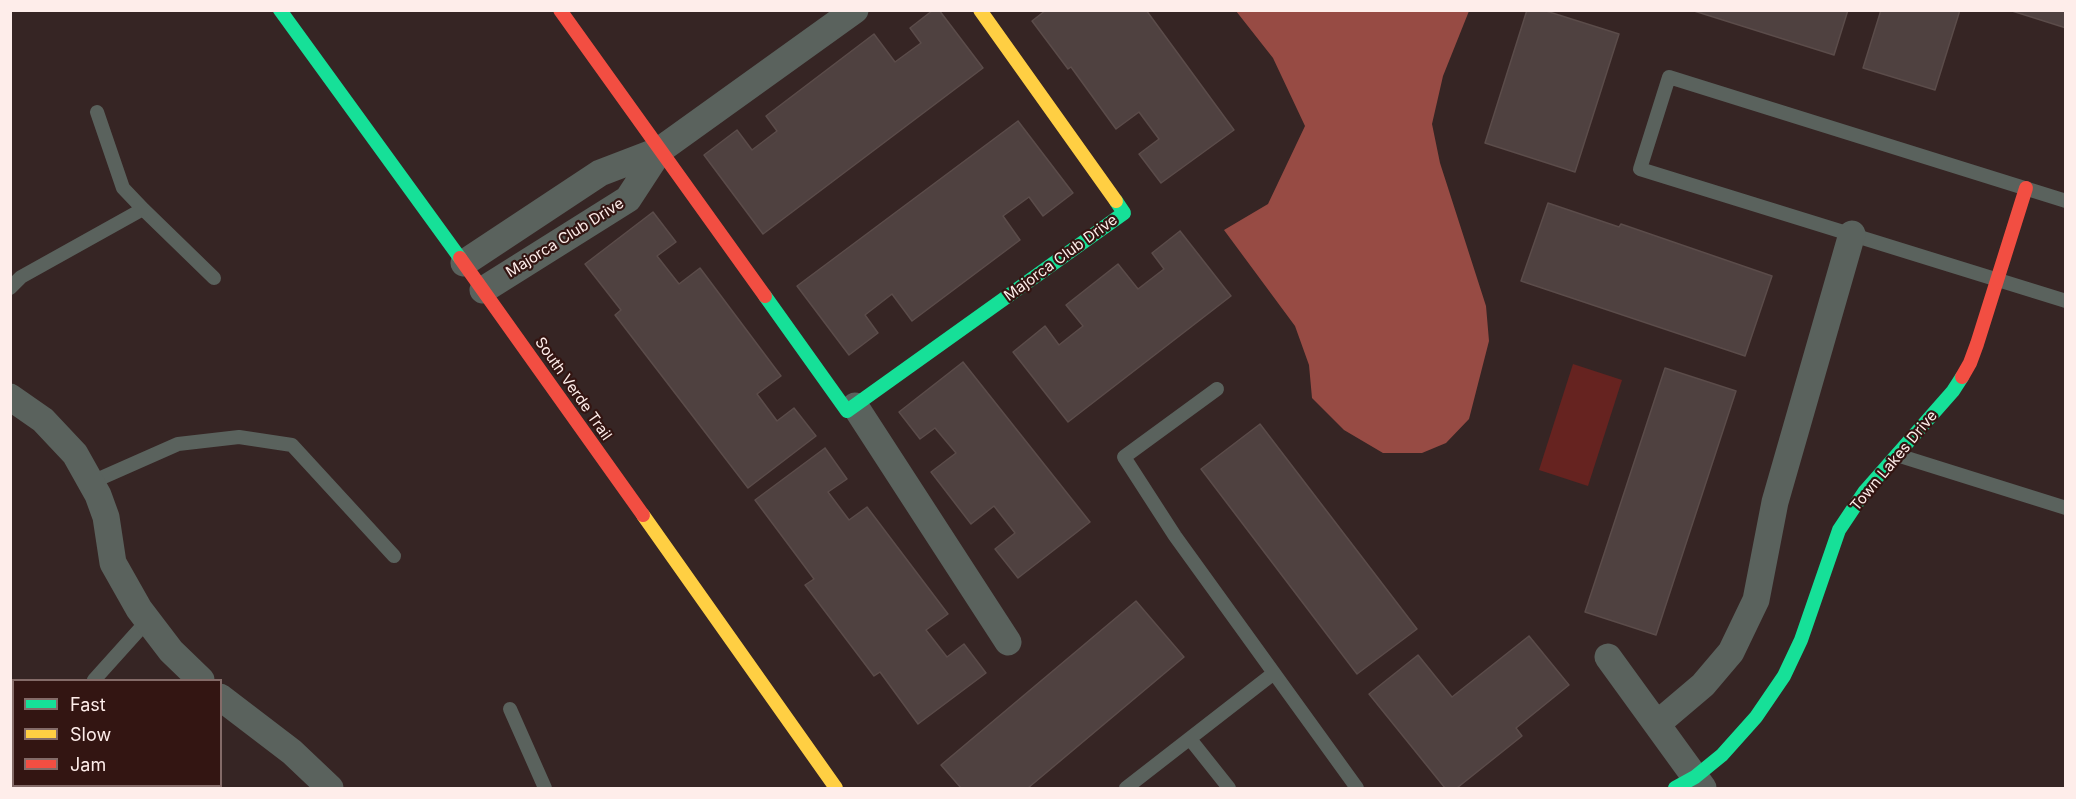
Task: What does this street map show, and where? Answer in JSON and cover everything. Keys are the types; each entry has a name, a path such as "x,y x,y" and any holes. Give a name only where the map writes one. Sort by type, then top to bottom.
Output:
{"street":[{"name":"South Verde Trail","path":"280,10 464,263 836,789"},
{"path":"560,10 847,411 855,406 1008,642"},
{"name":"Majorca Club Drive","path":"464,263 600,173 660,150 855,10"},
{"name":"Majorca Club Drive","path":"855,406 1124,213 980,10"},
{"name":"Majorca Club Drive","path":"483,290 628,199 660,150"},
{"name":"Town Lakes Drive","path":"1608,657 1657,724 1691,785 1756,717 1784,676 1801,640 1839,531 1865,491 1953,391 1970,363 2026,188"},
{"path":"1657,724 1703,685 1731,652 1756,600 1775,502 1852,234"},
{"path":"10,397 43,420 75,454 92,482 106,517 113,563 148,620 171,651 199,679"},
{"path":"222,699 292,752 330,789"}],"lane":[{"path":"2066,201 1669,77 1640,169 2066,301"},
{"path":"97,112 123,188 214,278"},
{"path":"10,288 21,277 143,210"},
{"path":"1217,389 1124,457 1175,536 1357,789"},
{"path":"92,482 178,444 239,437 292,445 394,556"},
{"path":"1897,456 2066,508"},
{"path":"96,679 148,620"},
{"path":"1126,789 1274,673"},
{"path":"510,709 545,789"},
{"path":"1190,739 1228,789"}],"shaded area":[{"path":"1236,11 1469,11 1443,76 1432,124 1440,163 1486,306 1489,341 1469,419 1446,443 1422,453 1383,453 1344,430 1312,398 1309,365 1295,326 1224,230 1268,204 1305,126 1273,58"},
{"path":"1573,364 1622,380 1588,486 1539,470"}],"building":[{"path":"933,10 939,10 983,68 763,234 704,155 737,130 752,150 777,131 766,116 874,34 895,62 921,43 910,28"},
{"path":"1046,10 1146,10 1234,130 1161,183 1139,154 1159,139 1139,112 1116,129 1071,67 1068,69 1032,21"},
{"path":"1527,10 1543,10 1619,34 1575,172 1485,143"},
{"path":"1691,10 1848,10 1834,55"},
{"path":"1881,10 1960,10 1935,90 1863,68"},
{"path":"2009,10 2066,10 2066,28"},
{"path":"1018,121 1073,193 1043,216 1029,197 1003,216 1020,240 912,321 892,294 865,315 878,333 849,355 797,286"},
{"path":"1548,203 1619,227 1621,224 1772,276 1745,356 1521,281"},
{"path":"653,212 676,242 657,256 679,284 700,268 781,376 757,394 777,421 794,408 816,436 748,488 615,315 621,310 585,264"},
{"path":"1180,231 1231,296 1068,422 1013,352 1045,326 1059,345 1083,326 1066,305 1118,264 1138,289 1164,269 1152,253"},
{"path":"963,362 1090,522 1018,578 995,549 1015,533 994,506 971,524 931,472 956,453 935,428 920,439 899,412"},
{"path":"1665,368 1736,391 1656,635 1585,612"},
{"path":"1260,424 1417,629 1357,674 1201,469"},
{"path":"825,448 847,479 828,492 849,520 867,507 948,614 926,630 947,657 964,644 986,673 918,724 880,672 874,676 805,585 814,579 755,500"},
{"path":"1136,601 1184,657 1028,788 961,788 941,765"},
{"path":"1529,636 1569,685 1516,728 1522,736 1457,788 1445,788 1369,694 1418,655 1452,697"}],"traffic: fast":[{"path":"280,10 460,258"},
{"path":"765,296 847,411 1124,213 1116,201"},
{"path":"1675,788 1695,777 1722,755 1756,717 1784,676 1801,640 1839,530 1865,491 1953,391 1962,377"}],"traffic: slow":[{"path":"980,10 1116,201"},
{"path":"643,515 836,788"}],"traffic: jam":[{"path":"560,10 765,296"},
{"path":"1962,377 1977,344 2026,188"},
{"path":"460,258 643,515"}]}
